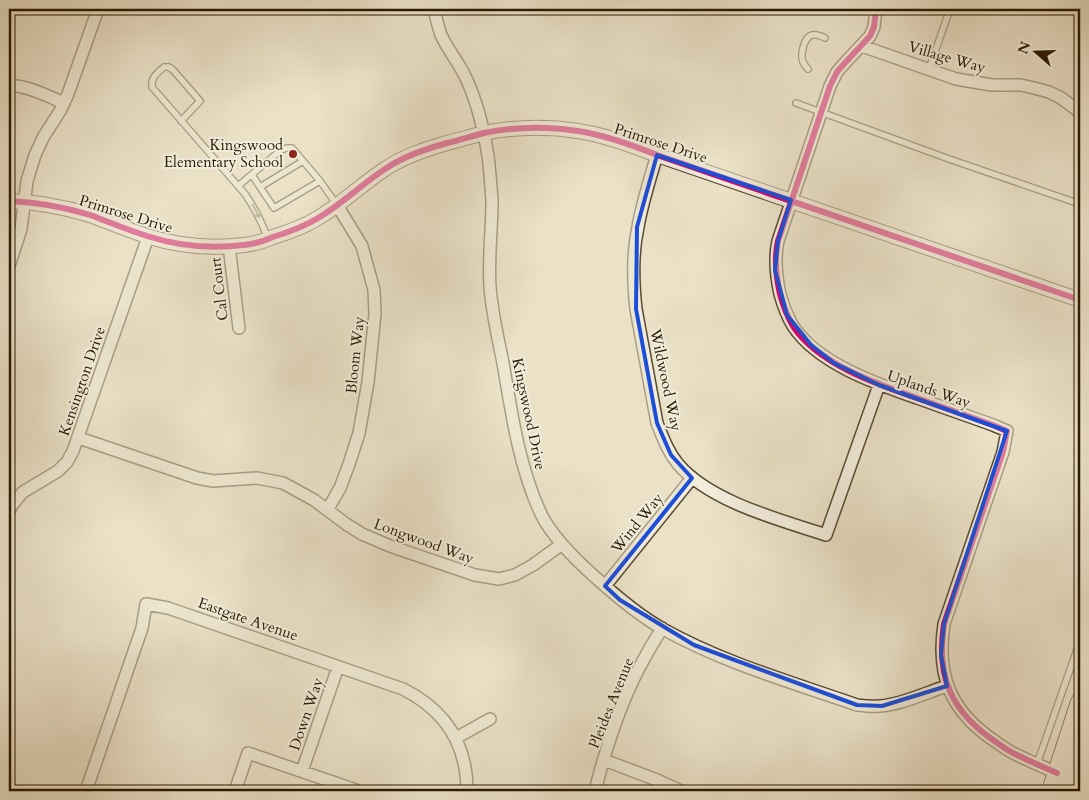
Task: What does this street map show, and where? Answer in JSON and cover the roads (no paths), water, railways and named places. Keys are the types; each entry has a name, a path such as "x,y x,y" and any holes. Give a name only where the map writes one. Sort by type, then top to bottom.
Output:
{"main road":[{"path":"1051,791 1080,702"},
{"path":"1070,788 1067,774 1068,764 1080,724"},
{"path":"1070,788 1080,762"},
{"path":"1057,773 1060,781 1070,788"}],"street":[{"path":"9,266 22,229 24,202 34,155 64,103 98,9"},
{"name":"Kingswood Drive","path":"434,9 442,35 466,78 484,133 492,202 489,262 490,287 512,422 528,481 543,517 562,544 581,565 620,600 662,628 722,658 857,705 882,706 947,686"},
{"name":"Uplands Way","path":"876,9 872,32 862,46 837,72 830,86 791,200 778,241 775,270 782,303 794,326 810,345 834,363 879,385 1007,431 1003,452 944,624 941,655 943,671 947,686 958,707 981,732 1014,753 1057,773"},
{"name":"Village Way","path":"862,46 956,79 992,85 1021,85 1049,92 1080,112"},
{"path":"9,86 13,85 34,90 64,103"},
{"name":"Primrose Drive","path":"9,201 62,208 89,215 148,237 189,245 213,247 246,245 301,228 337,205 386,168 420,151 484,133 533,128 579,131 634,146 1080,300"},
{"name":"Wildwood Way","path":"657,155 638,228 634,264 634,291 658,424 664,442 679,465 692,478 739,505 826,535 879,385"},
{"name":"Bloom Way","path":"328,509 340,488 359,433 368,382 375,314 374,290 362,246 337,205"},
{"name":"Kensington Drive","path":"9,511 23,492 58,471 73,451 148,237"},
{"name":"Cal Court","path":"229,246 238,328"},
{"name":"Longwood Way","path":"79,438 197,478 213,481 257,478 283,483 328,509 362,534 390,546 475,575 499,579 515,575 533,565 562,544"},
{"name":"Wind Way","path":"605,586 692,478"},
{"name":"Eastgate Avenue","path":"86,791 142,628 146,604 168,608 338,666 416,695 439,714 456,738 465,766 467,791"},
{"name":"Pleides Avenue","path":"595,791 626,696 639,668 662,628"},
{"name":"Down Way","path":"302,771 338,666"},
{"path":"456,738 490,719"},
{"path":"235,791 248,753 356,791"},
{"path":"604,760 681,791"}],"lane":[{"path":"884,9 900,10"},
{"path":"929,70 950,9"},
{"path":"808,69 803,62 802,53 808,37 816,34 825,38"},
{"path":"181,121 200,101 173,70 164,66 154,76 151,82 152,87 181,121 245,194 255,210 268,239"},
{"path":"796,103 1080,204"},
{"path":"238,186 281,150 292,148 320,181 337,205"},
{"path":"260,187 303,161"},
{"path":"252,176 274,208 320,181"},
{"path":"1037,764 1080,641"}],"place":[{"name":"Kingswood Elementary School","path":"293,154"}]}
